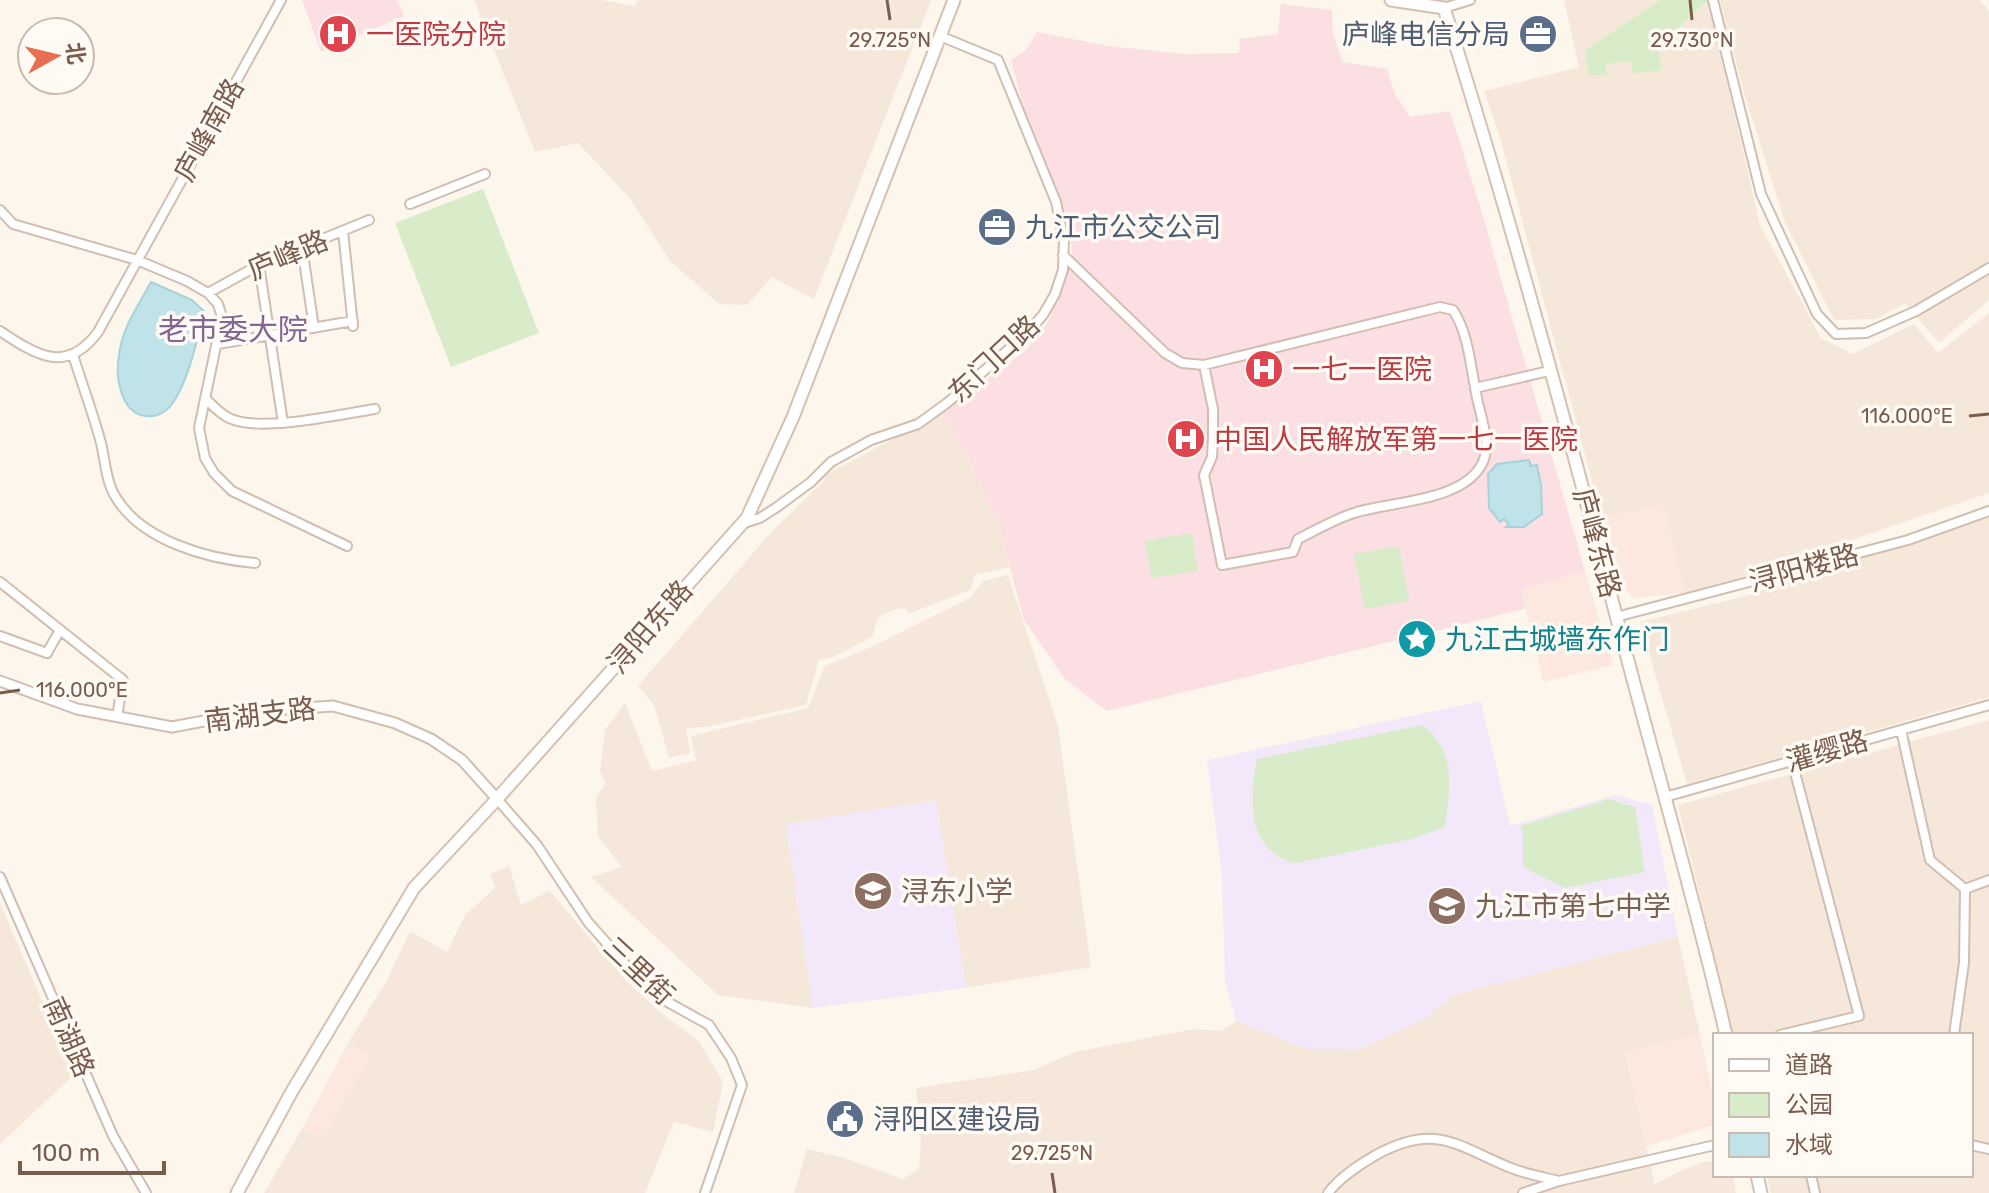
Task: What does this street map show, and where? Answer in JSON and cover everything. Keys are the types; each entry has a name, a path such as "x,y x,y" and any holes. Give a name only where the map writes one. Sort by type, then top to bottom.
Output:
{"main road":[{"name":"浔阳东路","path":"237,1193 291,1093 414,888 747,518 793,417 954,0"},
{"path":"1391,0 1444,8"},
{"name":"庐峰东路","path":"1444,8 1477,111 1549,371 1725,1033"}],"street":[{"name":"庐峰南路","path":"73,355 86,348 98,332 281,0"},
{"path":"1444,8 1470,0"},
{"path":"1713,0 1761,194 1817,314 1836,334 1866,333 1916,311 1989,268"},
{"name":"东门口路","path":"742,523 760,518 777,507 811,482 831,462 871,440 918,424 947,403 1026,334 1043,315 1055,294 1063,270 1064,241 1056,202 998,60 940,36"},
{"path":"410,204 485,174"},
{"path":"0,210 13,224 137,260 208,293 221,310 218,344 199,428 205,458 222,484 232,491 347,546"},
{"name":"庐峰路","path":"208,293 259,265 369,220"},
{"path":"218,344 353,324 343,231"},
{"path":"302,247 314,328"},
{"path":"1063,255 1165,353 1182,363 1204,365 1440,307 1453,310 1460,320 1475,388 1486,442 1485,456 1481,466 1457,489 1352,513 1298,539 1293,552 1222,565 1204,475 1212,457 1213,437 1213,409 1204,365"},
{"path":"259,265 283,423"},
{"path":"0,331 33,352 54,357 73,355 109,482 115,497 127,512 183,548 219,560 255,563"},
{"path":"1475,388 1549,371"},
{"path":"205,398 232,420 283,423 375,409"},
{"name":"浔阳楼路","path":"1616,617 1908,540 1989,511"},
{"path":"0,582 123,680 117,717"},
{"path":"0,636 47,653 60,630"},
{"name":"南湖支路","path":"0,681 77,709 172,727 257,711 333,706 395,723 431,739 462,760 497,799"},
{"name":"灌缨路","path":"1665,797 1989,705"},
{"path":"1901,730 1930,860 1965,889"},
{"path":"1788,1033 1859,1016 1792,761"},
{"name":"三里街","path":"497,799 537,845 588,922 625,964 664,1000 709,1025 731,1058 742,1085 705,1193"},
{"name":"南湖路","path":"0,877 113,1136 146,1192"},
{"path":"1965,889 1989,880"},
{"path":"1954,1033 1964,963 1965,889"},
{"path":"1328,1193 1361,1164 1387,1149 1410,1141 1440,1138 1465,1145 1523,1172 1559,1181"},
{"path":"1523,1193 1559,1181 1713,1145"}],"shaded area":[{"name":"一医院分院","path":"302,0 397,0 404,16 321,52"},
{"path":"474,0 601,0 635,6 637,0 931,0 814,299 772,277 747,305 719,304 670,261 629,197 578,143 535,152"},
{"path":"1564,0 1660,0 1585,50 1589,76 1607,75 1606,63 1630,61 1634,74 1708,0 1760,225 1821,338 1853,354 1914,324 1938,353 1989,313 1989,493 1705,590 1685,593 1664,505 1602,518 1500,138 1484,91 1579,67"},
{"path":"1720,0 1979,0 1989,11 1989,300 1939,343 1905,303 1876,319 1834,320 1784,220 1743,89"},
{"name":"一七一医院","path":"1281,4 1332,10 1333,34 1343,62 1387,69 1395,94 1410,117 1450,111 1585,571 1522,589 1525,609 1107,711 1065,679 1024,620 998,522 966,452 942,413 1026,350 1048,322 1072,255 1071,231 1029,129 1011,60 1026,50 1037,32 1108,46 1186,54 1239,53 1240,39 1278,34"},
{"path":"942,413 966,452 998,522 1010,567 975,575 970,590 908,614 906,608 878,617 872,637 833,657 819,660 806,705 706,727 686,728 690,753 669,758 654,705 638,686 774,529 824,481 827,474"},
{"path":"1664,504 1685,593 1633,598 1626,590 1602,518"},
{"path":"1989,517 1989,697 1687,784 1640,622 1742,597"},
{"path":"1585,571 1613,665 1543,682 1521,589"},
{"path":"1008,575 1058,726 1091,967 966,988 936,801 786,824 813,1008 718,995 591,877 622,867 598,836 596,798 605,783 600,771 605,730 625,703 652,771 696,760 691,736 808,708 825,666 970,598 983,581"},
{"name":"九江市第七中学","path":"1481,701 1510,826 1615,795 1652,805 1678,937 1453,995 1428,1017 1358,1050 1306,1049 1236,1021 1225,981 1222,875 1207,760"},
{"path":"1989,720 1989,1193 1771,1193 1767,1177 1973,1177 1973,1033 1733,1033 1678,805"},
{"name":"浔东小学","path":"936,800 966,988 813,1008 786,824"},
{"path":"509,866 521,905 550,891 627,982 699,1041 723,1082 713,1132 674,1122 645,1193 264,1193 302,1129 323,1137 369,1057 348,1043 386,982 410,931 447,952 465,915 495,888 490,874"},
{"path":"0,903 74,1075 0,1144"},
{"path":"1678,937 1700,1034 1625,1052 1655,1184 1680,1171 1713,1161 1713,1177 1733,1177 1736,1193 794,1193 807,1149 844,1158 903,1179 919,1169 921,1143 916,1088 1034,1070 1075,1052 1194,1029 1221,1031 1236,1021 1358,1050 1428,1017 1453,995"},
{"path":"1700,1034 1713,1096 1713,1126 1647,1146 1625,1052"},
{"path":"348,1043 369,1056 323,1137 302,1129"}],"green space":[{"path":"1660,0 1708,0 1659,47 1661,70 1633,74 1630,61 1606,64 1607,75 1589,76 1585,50"},
{"path":"483,189 539,333 451,367 395,223"},
{"path":"1192,533 1198,571 1151,578 1145,541"},
{"path":"1399,546 1409,601 1365,609 1354,554"},
{"path":"1423,725 1441,748 1449,772 1445,827 1412,839 1296,863 1280,857 1268,847 1260,836 1253,807 1257,759"},
{"path":"1609,799 1635,807 1645,872 1565,888 1523,867 1523,833 1520,826"}],"water":[{"path":"151,282 192,300 204,311 192,359 178,395 166,410 152,416 133,411 127,404 118,375 121,345 127,326"},
{"path":"1529,460 1531,466 1537,465 1542,514 1524,527 1506,527 1509,524 1504,519 1500,522 1489,508 1488,474 1497,464"}],"place":[{"name":"一医院分院","path":"338,34"},
{"name":"庐峰电信分局","path":"1538,34"},
{"name":"九江市公交公司","path":"997,227"},
{"name":"一七一医院","path":"1264,369"},
{"name":"中国人民解放军第一七一医院","path":"1186,439"},
{"name":"九江古城墙东作门","path":"1417,639"},
{"name":"浔东小学","path":"873,891"},
{"name":"九江市第七中学","path":"1447,906"},
{"name":"浔阳区建设局","path":"845,1119"}],"district":[{"name":"老市委大院","path":"233,330"}]}
